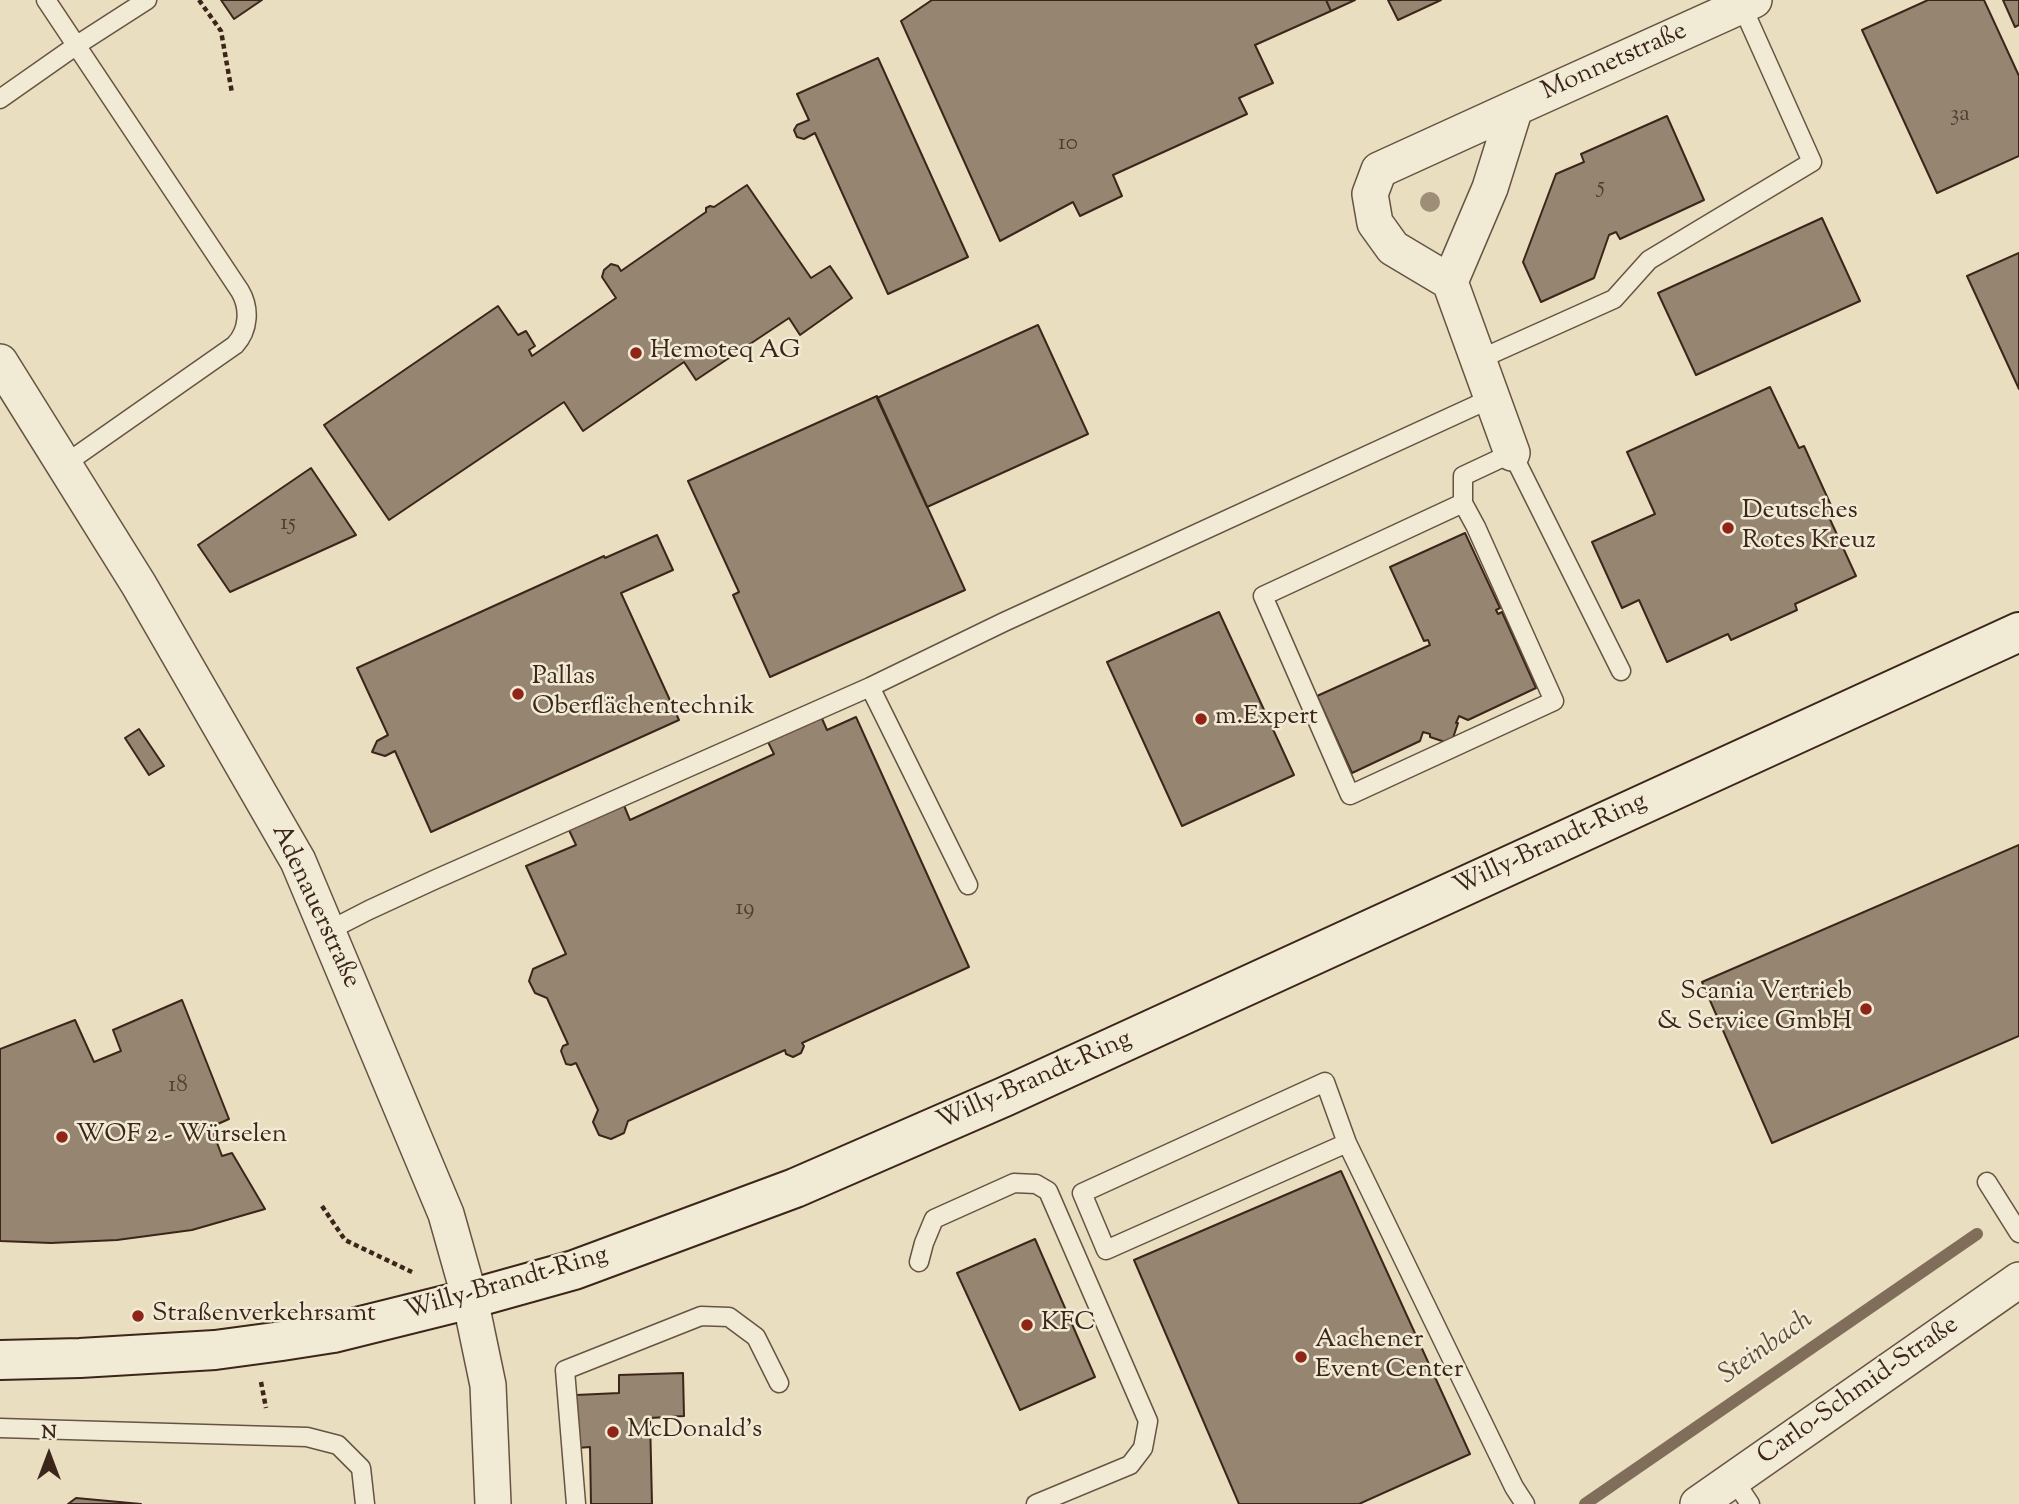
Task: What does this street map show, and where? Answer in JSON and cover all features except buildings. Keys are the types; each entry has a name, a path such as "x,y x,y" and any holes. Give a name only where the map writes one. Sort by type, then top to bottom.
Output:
{"street":[{"name":"Monnetstraße","path":"1515,108 1490,188 1450,282 1393,248 1375,223 1370,194 1379,170 1515,108 1748,3"},
{"path":"1450,282 1512,453"},
{"name":"Adenauerstraße","path":"0,362 139,585 298,861 446,1214 470,1299 488,1385 493,1504"},
{"name":"Willy-Brandt-Ring","path":"0,1360 215,1350 333,1333 470,1299 574,1269 807,1183 1016,1091 2019,632"},
{"name":"Carlo-Schmid-Straße","path":"1698,1504 1742,1492 2019,1280"}],"lane":[{"path":"46,0 240,290 244,297 247,317 242,337 235,345 65,464"},
{"path":"0,99 147,0"},
{"path":"1478,360 1614,299 1649,260 1812,162 1748,3"},
{"path":"328,931 401,895 870,687 1004,622 1492,398"},
{"path":"1463,503 1263,596 1350,794 1554,701 1463,503 1463,476 1512,453 1621,671"},
{"path":"870,687 968,885"},
{"path":"1347,1143 1106,1250 1082,1193 1325,1082 1347,1143 1514,1487 1525,1504"},
{"path":"1987,1182 2019,1233"},
{"path":"919,1262 934,1219 1014,1183 1036,1184 1048,1191 1148,1421 1143,1448 1130,1465 1036,1504"},
{"path":"576,1504 565,1370 701,1316 729,1317 756,1337 779,1383"},
{"path":"0,1428 307,1437 338,1444 361,1468 365,1504"}],"path":[{"path":"200,0 221,31 232,93"},
{"path":"323,1206 345,1240 470,1299"},
{"path":"253,1345 272,1436"}],"waterway":[{"name":"Steinbach","path":"1585,1504 1977,1234"}],"place":[{"name":"Hemoteq AG","path":"636,353"},
{"name":"Deutsches Rotes Kreuz","path":"1728,528"},
{"name":"Pallas Oberflächentechnik","path":"518,694"},
{"name":"m.Expert","path":"1201,719"},
{"name":"Scania Vertrieb & Service GmbH","path":"1866,1009"},
{"name":"WOF 2 - Würselen","path":"62,1137"},
{"name":"Straßenverkehrsamt","path":"138,1316"},
{"name":"KFC","path":"1027,1325"},
{"name":"Aachener Event Center","path":"1301,1357"},
{"name":"McDonald's","path":"613,1432"}]}
